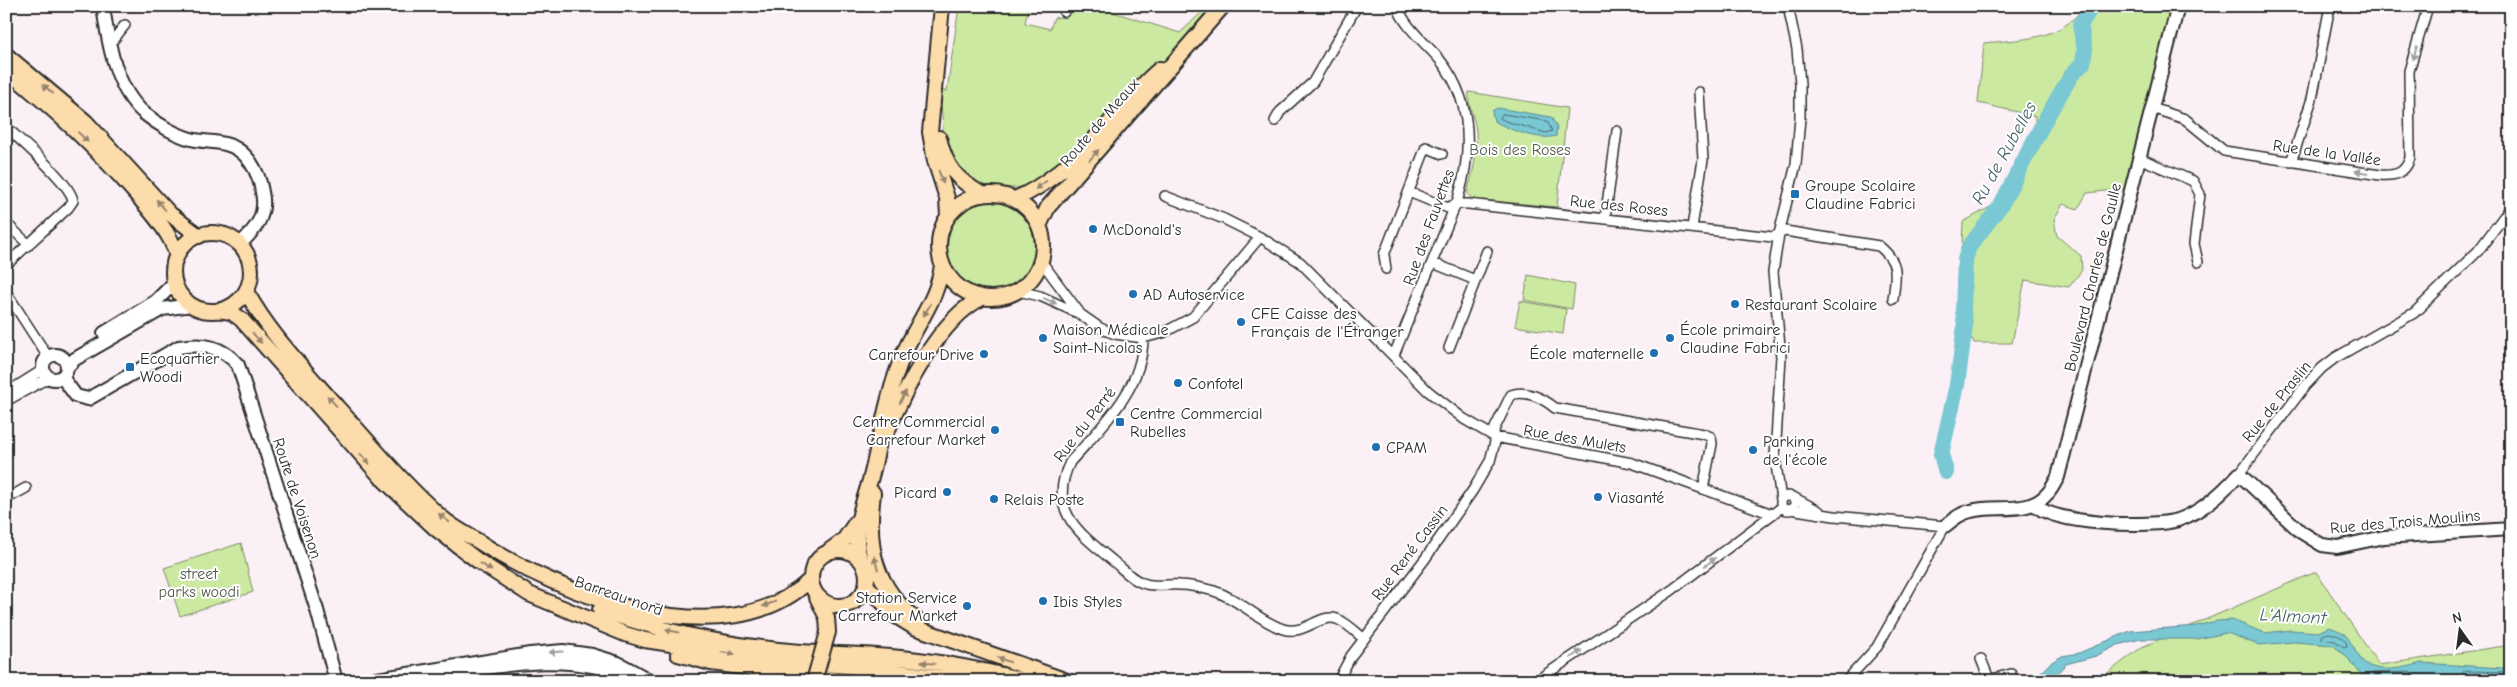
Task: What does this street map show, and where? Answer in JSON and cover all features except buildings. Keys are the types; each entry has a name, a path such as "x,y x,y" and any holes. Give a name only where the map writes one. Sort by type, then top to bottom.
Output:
{"main road":[{"path":"246,291 257,312 278,339 384,459 442,518 514,564 613,605 652,614 697,617 749,612 797,592 810,580 815,562 844,540 858,518 872,474 890,393 911,337 936,292 942,265 939,241 948,216 944,187 931,143 933,95 942,6"},
{"name":"Route de Meaux","path":"1040,226 1048,207 1224,6"},
{"name":"Route de Meaux","path":"1015,199 1030,193 1060,170 1105,128 1132,94 1190,44"},
{"path":"6,55 86,122 170,214 199,236"},
{"path":"6,70 54,109 116,172 155,216 169,238 177,256"},
{"path":"933,95 938,134 945,158 957,177 983,194"},
{"path":"876,458 900,401 922,362 960,314 973,302 982,298 998,298 1018,291 1033,277 1041,261 1043,246 1040,226 1029,210 1015,199 997,194 983,194 966,201 948,216"},
{"path":"219,310 235,303 246,291 251,279 251,267 247,254 240,244 230,237 220,234 199,236 186,243 177,256 173,272 181,295 192,305 205,310 232,312 241,319 383,478 435,528 478,561 529,594 645,640 762,658 868,668 967,681"},
{"path":"942,265 950,278 958,286 982,298"},
{"path":"872,474 874,491 869,521 875,562 879,575 889,592 906,611 940,637"},
{"path":"817,596 832,606 849,604 857,600 866,585 867,577 857,543 858,518"},
{"path":"830,551 848,551 861,561"},
{"name":"Barreau nord","path":"514,564 552,589 587,605 642,624 720,641 800,652 889,657 957,667 1028,681"},
{"path":"810,580 827,618 828,632 814,681"},
{"path":"866,585 878,599 903,621 940,637 1067,681"},
{"path":"828,632 849,604"},
{"path":"645,640 663,650 710,662 844,681"}],"street":[{"path":"103,6 118,74 130,96 144,113 165,127 190,139 227,144 251,162 260,178 263,215 255,231 240,244"},
{"path":"1275,121 1280,112 1313,82 1357,6"},
{"name":"Rue des Fauvettes","path":"1394,355 1433,263 1455,204 1467,162 1469,144 1465,111 1450,74 1441,61 1411,30 1397,6"},
{"path":"1785,505 1775,456 1781,357 1773,272 1779,234 1796,164 1800,118 1800,84 1788,6"},
{"name":"Boulevard Charles de Gaulle","path":"2034,504 2048,493 2058,476 2178,6"},
{"path":"2291,162 2312,99 2330,6"},
{"name":"Rue de la Vallée","path":"2152,108 2185,119 2224,151 2391,175 2400,173 2407,166 2410,158 2409,71 2428,6"},
{"path":"110,44 125,25"},
{"path":"1692,227 1703,160 1699,92"},
{"path":"6,127 52,171 70,192 73,201 6,265"},
{"path":"1605,219 1617,131"},
{"path":"1386,268 1384,255 1426,147 1442,154"},
{"path":"2139,158 2193,181 2200,194 2194,244 2198,262"},
{"name":"Rue des Roses","path":"1409,192 1448,208 1455,204 1692,227 1773,237 1785,231 1878,246 1890,255 1897,270 1893,299"},
{"name":"Rue des Mulets","path":"1165,196 1224,219 1260,237 1300,262 1428,391 1452,411 1495,437 1632,463 1772,514"},
{"name":"Rue de Praslin","path":"2034,504 2049,513 2099,523 2158,523 2178,520 2204,507 2239,474 2304,386 2322,368 2335,358 2414,313 2478,251 2511,207"},
{"path":"6,223 29,245"},
{"path":"1018,291 1040,296 1080,314 1100,328 1115,334 1143,338 1163,333 1193,317 1260,237"},
{"path":"1449,348 1486,251"},
{"path":"1041,261 1080,314"},
{"path":"1433,263 1475,280"},
{"path":"6,401 156,301 175,282"},
{"path":"6,292 56,367"},
{"path":"6,393 75,358 162,309 192,305"},
{"name":"Rue du Perré","path":"1143,338 1141,366 1131,388 1070,462 1063,476 1060,496 1066,514 1077,530 1134,579 1147,584 1182,584 1214,591 1234,599 1273,624 1290,630 1302,629 1326,618 1335,618 1364,639"},
{"name":"Route de Voisenon","path":"56,367 76,396 88,399 179,347 195,345 213,347 232,357 238,365 329,651 336,681"},
{"name":"Rue René Cassin","path":"1338,681 1364,639 1426,559 1473,490 1490,461 1495,437 1494,430 1507,399 1516,393 1542,397 1555,408 1704,434 1711,437 1712,444 1703,489"},
{"name":"Rue des Trois Moulins","path":"2239,474 2301,532 2322,545 2337,547 2384,537 2511,529"},
{"path":"1536,681 1672,590 1785,505 1795,504 1778,475"},
{"path":"6,499 26,488"},
{"path":"1792,497 1798,498 1821,512"},
{"path":"1846,681 1877,647 1945,526 1958,516 1972,510 2020,508 2034,504"},
{"path":"1785,505 1834,516 1945,526"},
{"path":"365,681 530,654 563,652 592,655 618,663 651,681"},
{"path":"1981,659 1987,680 2011,674"},
{"path":"413,681 510,666 571,662 600,666 636,681"}],"green space":[{"path":"959,6 1029,6 1025,23 1050,29 1054,18 1067,16 1071,6 1094,6 1180,33 1206,8 1212,13 1168,58 1155,67 1100,125 1050,170 1028,186 1015,188 981,185 966,178 952,161 944,140 940,91 947,91"},
{"path":"2084,6 2171,6 2124,189 2087,193 2078,209 2063,204 2054,219 2057,236 2081,256 2082,270 2069,287 2025,280 2012,343 1974,343 1959,318 1963,222 1992,206 2035,129 2035,116 1978,103 1984,43 2026,39 2052,32 2064,26"},
{"name":"Bois des Roses","path":"1469,92 1567,108 1557,207 1472,199 1467,193 1476,155 1476,131 1469,102"},
{"path":"982,200 1000,200 1017,207 1030,220 1037,237 1037,255 1030,272 1017,285 1000,292 982,292 965,285 952,272 945,255 945,237 952,220 965,207"},
{"path":"1528,275 1575,285 1572,309 1524,300"},
{"path":"1520,301 1566,309 1563,334 1515,326"},
{"name":"street parks woodi","path":"241,543 253,592 180,616 164,568"},
{"path":"2316,572 2379,665 2511,645 2511,681 2097,681 2142,647"}],"water":[{"path":"1497,108 1551,117 1557,127 1556,136 1533,136 1494,121 1492,111"},
{"path":"2232,620 2265,633 2291,630 2318,632 2329,627 2342,632 2348,638 2360,658 2366,664 2380,669 2406,667 2421,663 2511,667 2511,678 2474,681 2430,677 2367,681 2345,655 2333,645 2294,642 2259,645 2227,633 2197,639 2140,639 2118,645 2096,656 2066,664 2050,681 2037,681 2038,675 2050,663 2062,656 2079,653 2130,631 2196,626"}],"waterway":[{"name":"Ru de Rubelles","path":"1946,472 1941,454 1957,385 1965,326 1963,310 1965,260 1969,247 2001,205 2046,118 2072,74 2083,63 2085,49 2080,25 2092,6"}],"place":[{"name":"Groupe Scolaire Claudine Fabrici","path":"1795,194"},
{"name":"McDonald's","path":"1093,229"},
{"name":"AD Autoservice","path":"1133,294"},
{"name":"Restaurant Scolaire","path":"1735,304"},
{"name":"CFE Caisse des Français de l'Étranger","path":"1241,322"},
{"name":"Maison Médicale Saint-Nicolas","path":"1043,338"},
{"name":"École primaire Claudine Fabrici","path":"1670,338"},
{"name":"École maternelle","path":"1654,353"},
{"name":"Carrefour Drive","path":"984,354"},
{"name":"Ecoquartier Woodi","path":"130,367"},
{"name":"Confotel","path":"1178,383"},
{"name":"Centre Commercial Rubelles","path":"1120,422"},
{"name":"Centre Commercial Carrefour Market","path":"995,430"},
{"name":"CPAM","path":"1376,447"},
{"name":"Parking de l'école","path":"1753,450"},
{"name":"Picard","path":"947,492"},
{"name":"Viasanté","path":"1598,497"},
{"name":"Relais Poste","path":"994,499"},
{"name":"Ibis Styles","path":"1043,601"},
{"name":"Station Service Carrefour Market","path":"967,606"}],"water label":[{"name":"L'Almont","path":"2293,616"}]}
